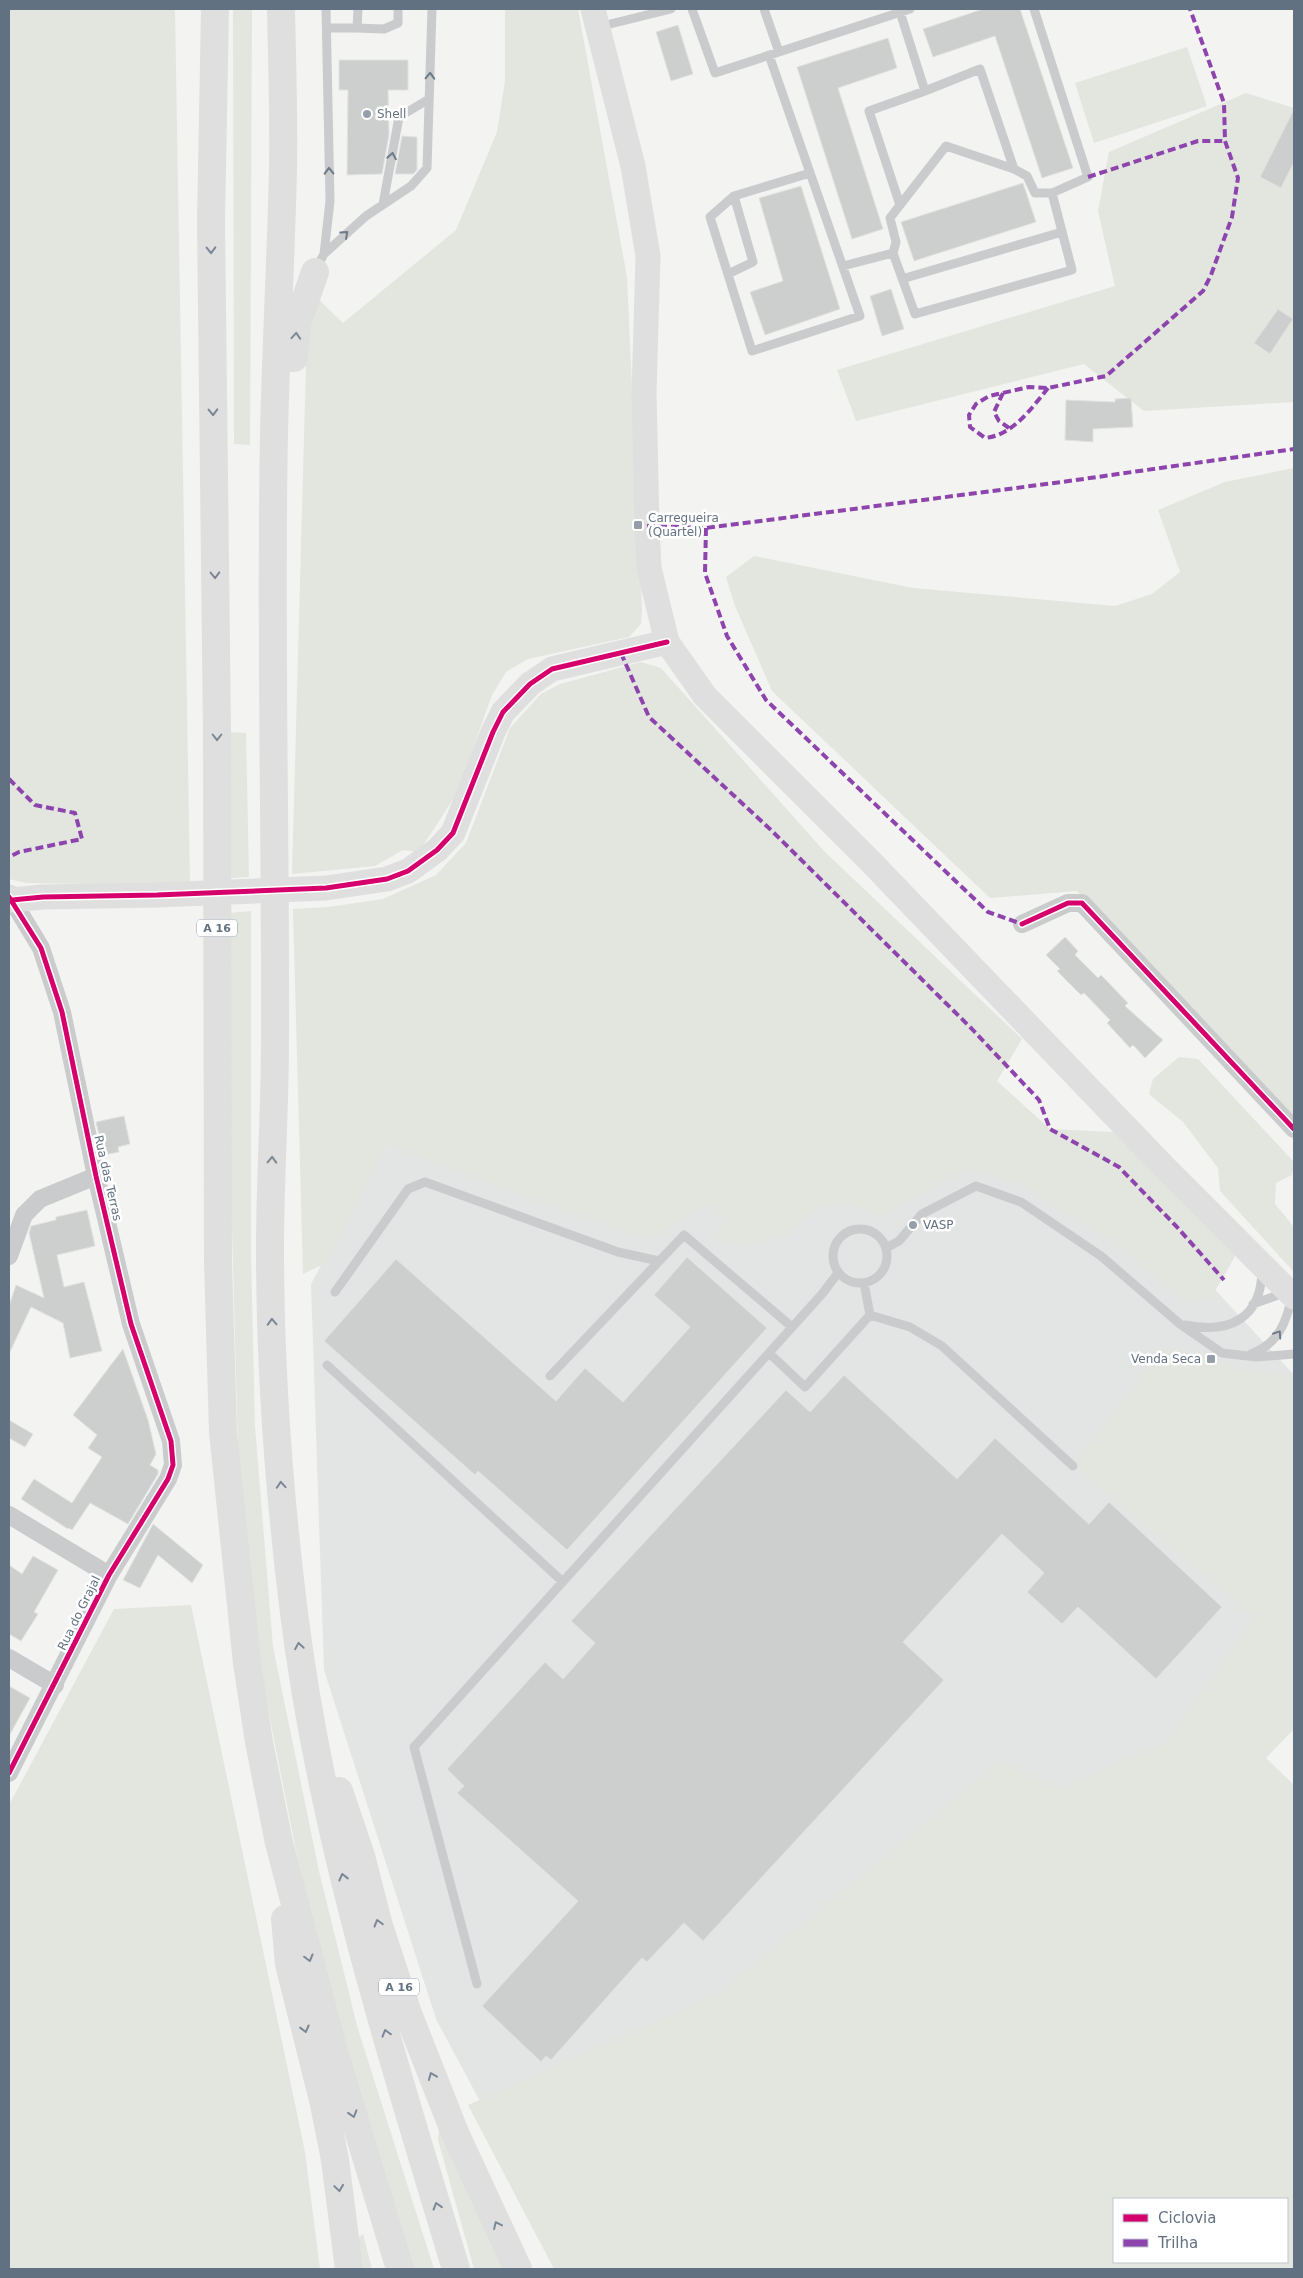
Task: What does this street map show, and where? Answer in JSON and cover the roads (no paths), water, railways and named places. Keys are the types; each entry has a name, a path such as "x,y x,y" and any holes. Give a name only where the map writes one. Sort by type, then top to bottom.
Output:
{"highway":[{"path":"200,9 203,41 203,125 211,222"},
{"name":"A 16","path":"215,9 211,222 217,733 218,1262 223,1432 246,1663 279,1843 333,2048 400,2269"},
{"name":"A 16","path":"281,9 283,164 274,434 272,782 275,1043 270,1249 274,1376 281,1494 294,1615 306,1694 336,1851 366,1966 456,2269"},
{"path":"274,434 291,396 297,324 320,263"},
{"name":"A 16","path":"306,1694 361,1856 379,1926 406,2011 456,2133 518,2269"},
{"name":"A 16","path":"279,1843 289,1964 324,2104 335,2160 349,2269"}],"main road":[{"path":"595,18 633,166 648,256 644,393 649,568 667,642 705,696 871,862 1167,1170 1293,1296"},
{"path":"10,900 42,896 158,895 326,888 387,879 408,871 438,850 453,833 492,732 502,712 530,684 552,669 667,642"}],"street":[{"name":"Rua das Terras","path":"10,900 41,948 62,1012 96,1176 131,1324 170,1441 173,1465"},
{"path":"1022,924 1068,903 1082,903 1294,1130"},
{"path":"9,1256 24,1215 40,1199 96,1176"},
{"name":"Rua do Grajal","path":"9,1773 109,1575 168,1479 173,1465"},
{"path":"9,1515 109,1575"},
{"path":"9,1658 55,1685"}],"lane":[{"path":"320,263 330,201 326,9"},
{"path":"358,9 358,28"},
{"path":"326,28 384,30 398,23 398,9"},
{"path":"320,263 366,216 411,186 427,168 432,9"},
{"path":"595,18 670,9"},
{"path":"692,9 715,73 910,9"},
{"path":"764,9 778,52"},
{"path":"1034,9 1088,178 1052,193 1035,193 1027,176 1014,169 946,146 890,218 896,242 893,252 915,314 1072,270 1052,193"},
{"path":"900,12 925,90"},
{"path":"769,55 860,316 752,351 710,217 734,196 810,173"},
{"path":"900,205 869,111 980,70 1014,169"},
{"path":"384,204 399,117 429,98"},
{"path":"728,274 753,262 734,196"},
{"path":"902,279 1062,232"},
{"path":"843,266 893,252"},
{"path":"335,1292 408,1189 426,1182 618,1252 659,1261"},
{"path":"886,1248 899,1241 922,1214 976,1186 1021,1202 1029,1207 1101,1256 1180,1324 1222,1352 1244,1356 1294,1354"},
{"path":"866,1229 882,1239 888,1258 886,1267 873,1281 854,1283 838,1273 832,1254 835,1245 847,1231 866,1229"},
{"path":"550,1376 684,1235 792,1327"},
{"path":"1180,1324 1214,1329 1223,1328 1240,1319 1253,1304 1262,1278 1259,1262"},
{"path":"478,1984 414,1747 792,1327 838,1273"},
{"path":"864,1283 870,1315"},
{"path":"1244,1356 1265,1348 1275,1339 1285,1321 1293,1296 1278,1295 1253,1304"},
{"path":"768,1353 805,1387 870,1315"},
{"path":"870,1315 910,1327 942,1346 1073,1466"},
{"path":"1208,1343 1208,1333 1214,1329"},
{"path":"327,1365 563,1582"}],"place":[{"name":"Shell","path":"367,114"},
{"name":"Carregueira (Quartel)","path":"638,525"},
{"name":"VASP","path":"913,1225"},
{"name":"Venda Seca","path":"1211,1359"}]}
